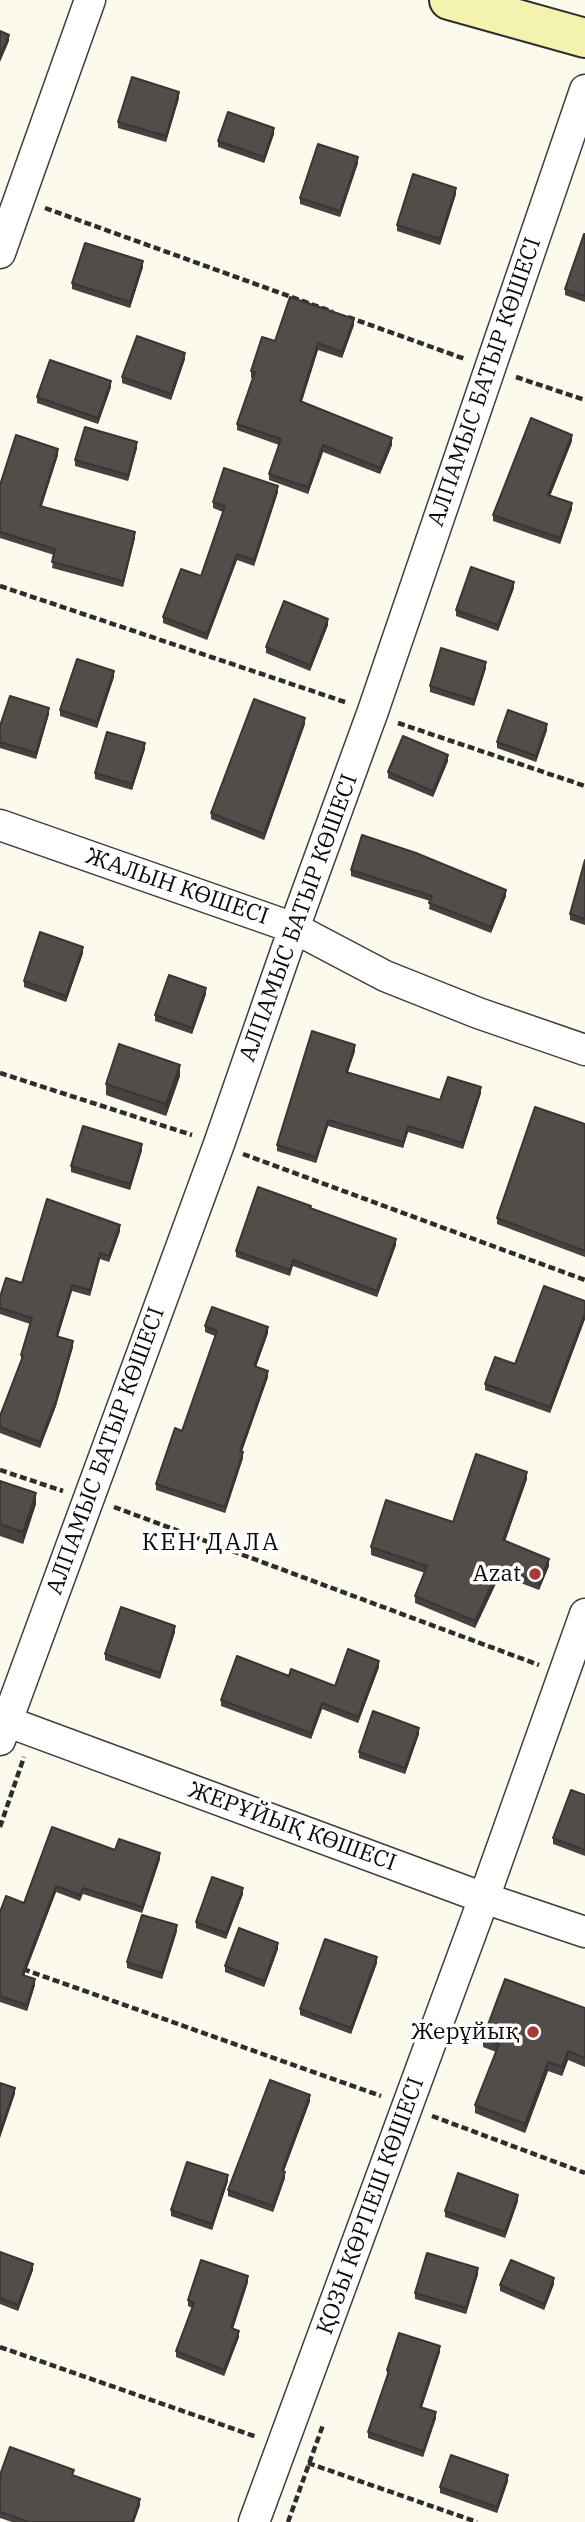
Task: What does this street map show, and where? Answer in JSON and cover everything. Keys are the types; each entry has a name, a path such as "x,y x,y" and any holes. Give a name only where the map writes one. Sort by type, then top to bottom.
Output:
{"main road":[{"path":"449,0 585,38"}],"street":[{"path":"0,253 90,0"},
{"name":"АЛПАМЫС БАТЫР КӨШЕСІ","path":"2,1727 219,1144 293,928 373,711 585,90"},
{"name":"ЖАЛЫН КӨШЕСІ","path":"0,825 293,928 386,976 478,1013 585,1050"},
{"name":"ҚОЗЫ КӨРПЕШ КӨШЕСІ","path":"254,2522 484,1898 585,1614"},
{"name":"ЖЕРҰЙЫҚ КӨШЕСІ","path":"2,1727 585,1932"}],"path":[{"path":"19,199 585,400"},
{"path":"0,586 373,711 397,722 585,786"},
{"path":"0,1073 219,1144 585,1280"},
{"path":"0,1470 127,1511 563,1674"},
{"path":"13,1965 407,2105 585,2173"},
{"path":"0,2347 283,2446 309,2464 477,2522"}],"building":[{"path":"0,31 9,35 0,56"},
{"path":"132,77 179,92 166,136 118,122"},
{"path":"228,112 274,128 264,157 218,141"},
{"path":"318,144 358,157 340,211 300,198"},
{"path":"413,174 456,188 440,239 397,225"},
{"path":"585,234 585,296 565,289"},
{"path":"85,243 143,261 130,302 72,283"},
{"path":"290,297 354,319 342,352 318,343 300,401 392,438 380,468 323,445 308,487 269,474 281,439 237,424 255,372 251,371 262,337 275,341"},
{"path":"137,336 185,353 171,394 122,377"},
{"path":"50,360 111,381 98,418 37,397"},
{"path":"531,418 572,435 548,495 572,503 560,538 493,515"},
{"path":"85,427 137,442 128,475 75,460"},
{"path":"16,435 58,449 40,506 135,532 123,581 52,562 55,549 0,532 0,485"},
{"path":"224,468 278,486 254,560 237,554 207,634 163,617 181,569 201,576 225,506 213,502"},
{"path":"471,567 514,582 498,625 456,610"},
{"path":"284,601 328,619 310,665 266,647"},
{"path":"441,648 486,662 474,700 430,686"},
{"path":"77,659 114,671 97,722 60,710"},
{"path":"10,696 49,708 36,753 0,742 0,726"},
{"path":"254,699 305,718 264,834 211,813"},
{"path":"508,710 547,724 536,756 497,742"},
{"path":"107,732 145,743 132,784 95,773"},
{"path":"403,736 448,755 433,791 388,772"},
{"path":"362,835 416,853 506,890 491,927 429,903 432,896 351,870"},
{"path":"585,860 585,919 570,914"},
{"path":"40,932 83,947 66,996 24,981"},
{"path":"169,975 206,988 192,1028 155,1015"},
{"path":"312,1031 355,1045 346,1072 440,1100 448,1077 481,1087 463,1143 408,1126 403,1142 328,1120 316,1157 277,1145"},
{"path":"119,1044 180,1065 166,1104 106,1084"},
{"path":"535,1107 585,1124 585,1251 497,1218"},
{"path":"83,1126 142,1144 130,1184 71,1166"},
{"path":"258,1187 396,1239 377,1291 293,1260 290,1270 236,1251"},
{"path":"47,1199 120,1225 109,1256 100,1253 90,1290 72,1285 56,1336 73,1341 56,1400 40,1442 0,1427 0,1416 23,1356 21,1355 32,1318 0,1308 0,1297 6,1278 22,1283"},
{"path":"544,1286 585,1301 585,1313 550,1407 485,1384 495,1357 515,1364"},
{"path":"212,1307 268,1327 254,1366 268,1371 240,1451 243,1452 225,1507 156,1484 175,1428 182,1431 217,1331 205,1326"},
{"path":"476,1454 527,1472 503,1540 549,1559 539,1583 500,1567 475,1621 415,1596 427,1566 371,1547 386,1500 453,1522"},
{"path":"0,1481 36,1493 23,1532 0,1524"},
{"path":"121,1607 175,1626 160,1673 105,1654"},
{"path":"348,1649 379,1661 358,1717 322,1703 311,1733 221,1700 237,1656 289,1676 291,1669 335,1686"},
{"path":"373,1711 419,1728 405,1768 359,1752"},
{"path":"571,1790 585,1795 585,1850 553,1838"},
{"path":"52,1827 115,1850 119,1839 160,1853 142,1907 83,1888 80,1895 56,1886 22,1975 35,1979 27,2005 0,1996 0,1912 6,1896 24,1903"},
{"path":"212,1877 243,1888 226,1933 196,1922"},
{"path":"142,1915 177,1925 162,1973 127,1962"},
{"path":"239,1928 278,1943 264,1981 225,1966"},
{"path":"325,1939 377,1957 351,2028 300,2009"},
{"path":"505,1979 585,2008 585,2058 568,2051 562,2067 548,2062 525,2124 475,2105 499,2044 483,2038"},
{"path":"270,2080 310,2095 282,2170 285,2172 273,2206 228,2190"},
{"path":"0,2083 15,2088 0,2132"},
{"path":"187,2162 228,2175 212,2224 171,2210"},
{"path":"458,2173 518,2195 505,2232 445,2211"},
{"path":"0,2252 33,2264 18,2305 0,2298"},
{"path":"427,2253 478,2268 466,2308 415,2293"},
{"path":"201,2260 248,2276 231,2328 239,2331 224,2370 176,2351 194,2303 188,2300"},
{"path":"511,2260 554,2278 544,2304 500,2285"},
{"path":"399,2333 440,2346 420,2407 436,2412 423,2451 368,2432"},
{"path":"10,2447 74,2470 72,2475 140,2499 132,2522 29,2522 0,2512 0,2475"},
{"path":"451,2455 508,2475 497,2507 440,2487"}],"place":[{"name":"Azat","path":"535,1574"},
{"name":"Жерұйық","path":"533,2032"}],"district":[{"name":"КЕН ДАЛА","path":"211,1543"}]}
